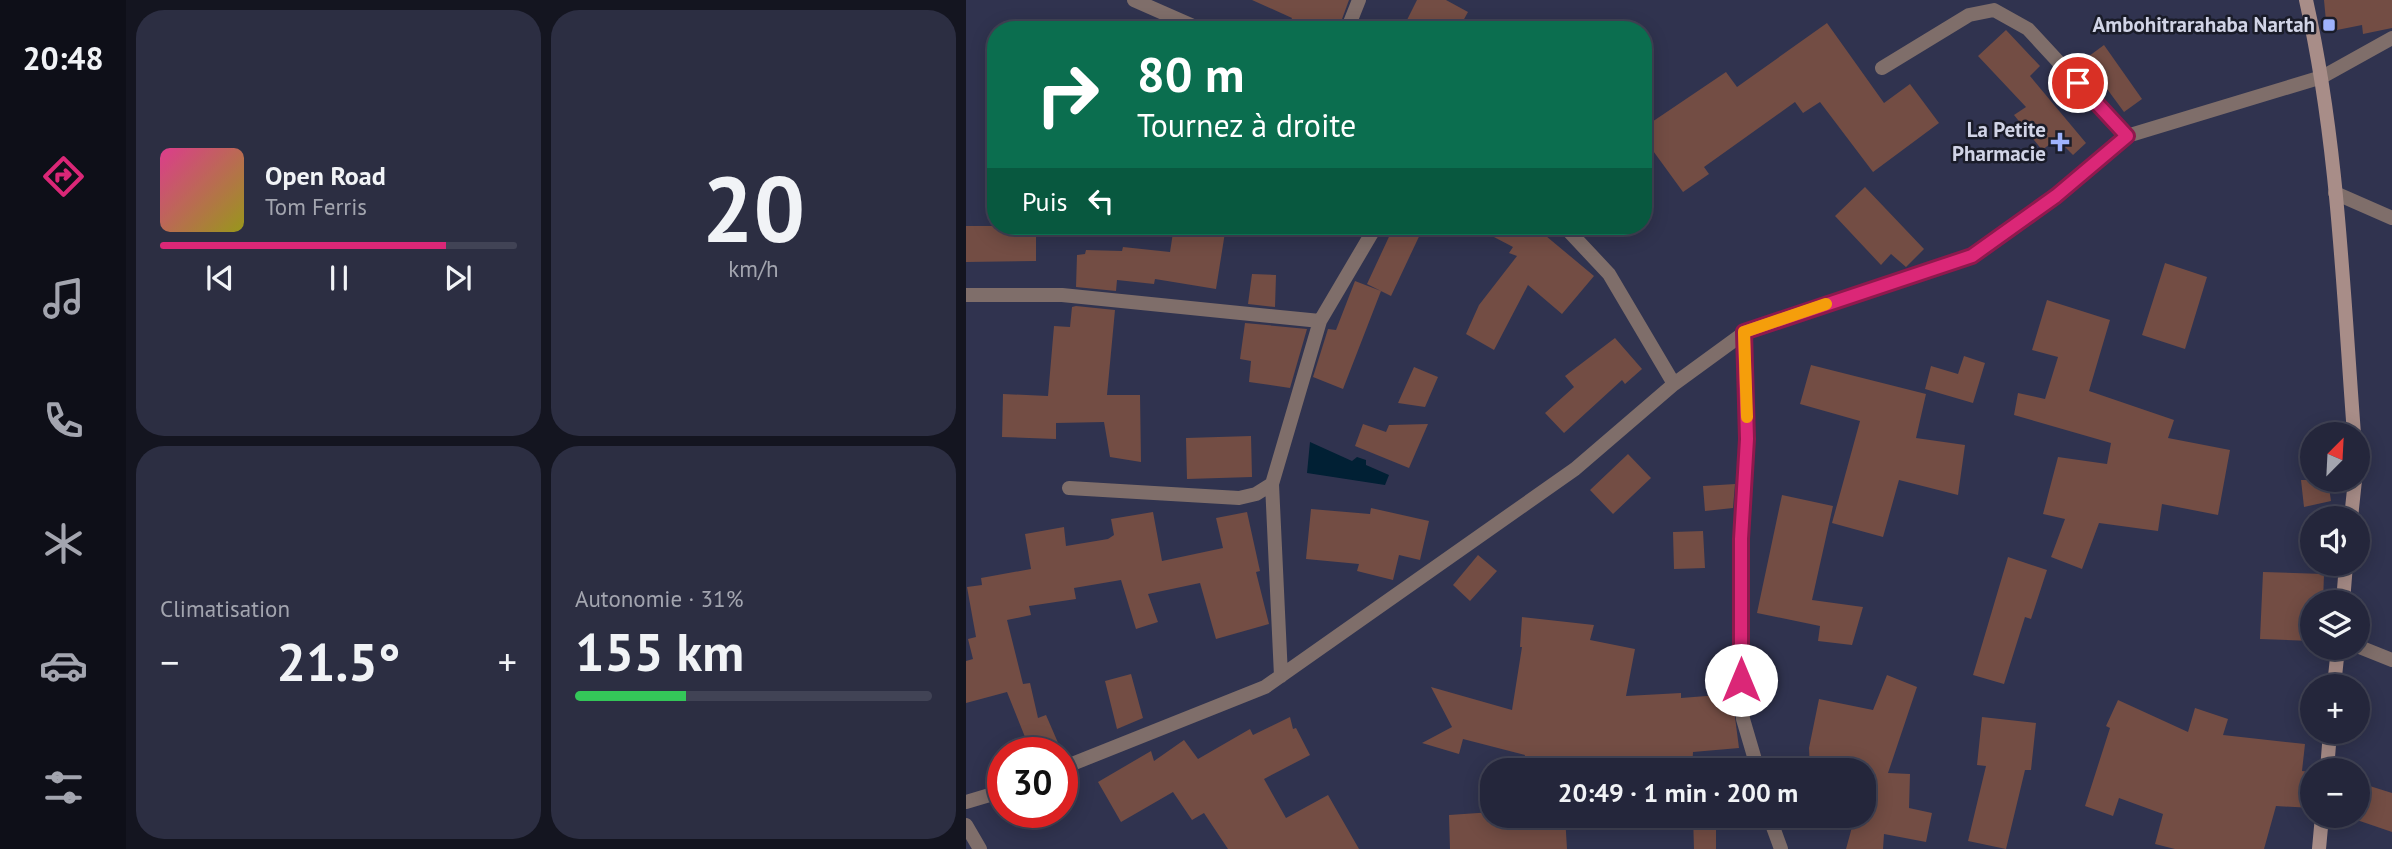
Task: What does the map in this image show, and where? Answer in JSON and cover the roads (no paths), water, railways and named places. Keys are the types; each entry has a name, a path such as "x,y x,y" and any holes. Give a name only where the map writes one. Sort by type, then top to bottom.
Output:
{"street":[{"path":"1135,0 1182,21"},
{"path":"1351,21 1359,0"},
{"path":"2306,0 2322,76 2335,193 2353,422"},
{"path":"1882,68 1969,15 1994,10 2028,29 2127,136"},
{"path":"1078,762 1265,687 1575,469 1674,384 1744,332 1972,256 2056,196 2127,136 2322,76 2392,38"},
{"path":"2335,193 2392,218"},
{"path":"1281,676 1272,484 1320,321 1371,235"},
{"path":"1572,235 1609,274 1674,384"},
{"path":"966,295 1062,295 1320,321"},
{"path":"1744,332 1747,439 1741,539 1741,680 1744,719 1755,758"},
{"path":"1069,488 1239,498 1256,494 1272,484"},
{"path":"2370,651 2392,660"},
{"path":"966,802 987,796"},
{"path":"966,825 979,849"},
{"path":"1773,828 1781,849"},
{"path":"2319,849 2321,828"}],"water":[{"path":"1310,442 1352,461 1357,457 1366,460 1366,465 1389,475 1385,485 1307,473"}],"place":[{"name":"Ambohitrarahaba Nartah","path":"2329,25"},
{"name":"La Petite Pharmacie","path":"2060,142"}]}
